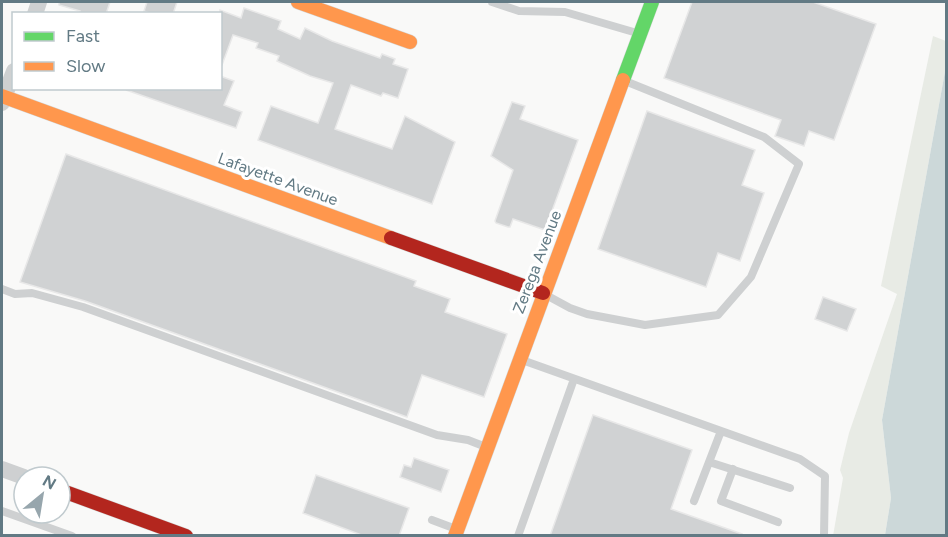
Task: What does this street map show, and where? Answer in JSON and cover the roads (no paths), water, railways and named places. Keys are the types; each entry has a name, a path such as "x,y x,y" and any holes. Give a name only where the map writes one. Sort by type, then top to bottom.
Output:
{"street":[{"path":"298,2 410,42"},
{"name":"Zerega Avenue","path":"456,532 652,2"},
{"path":"2,99 12,76"},
{"name":"Lafayette Avenue","path":"2,99 543,294"},
{"path":"72,494 186,536"}],"lane":[{"path":"492,2 519,11 565,12 640,34"},
{"path":"543,294 573,310 645,325 718,315 751,277 799,164 764,137 623,80"},
{"path":"2,289 15,294 32,293 83,307 437,435 459,438 487,447"},
{"path":"519,359 801,459 825,476 824,536"},
{"path":"518,536 574,379"},
{"path":"694,501 721,431"},
{"path":"709,462 790,488"},
{"path":"733,469 721,501 778,522"},
{"path":"2,511 72,536"},
{"path":"432,520 456,532"}]}
